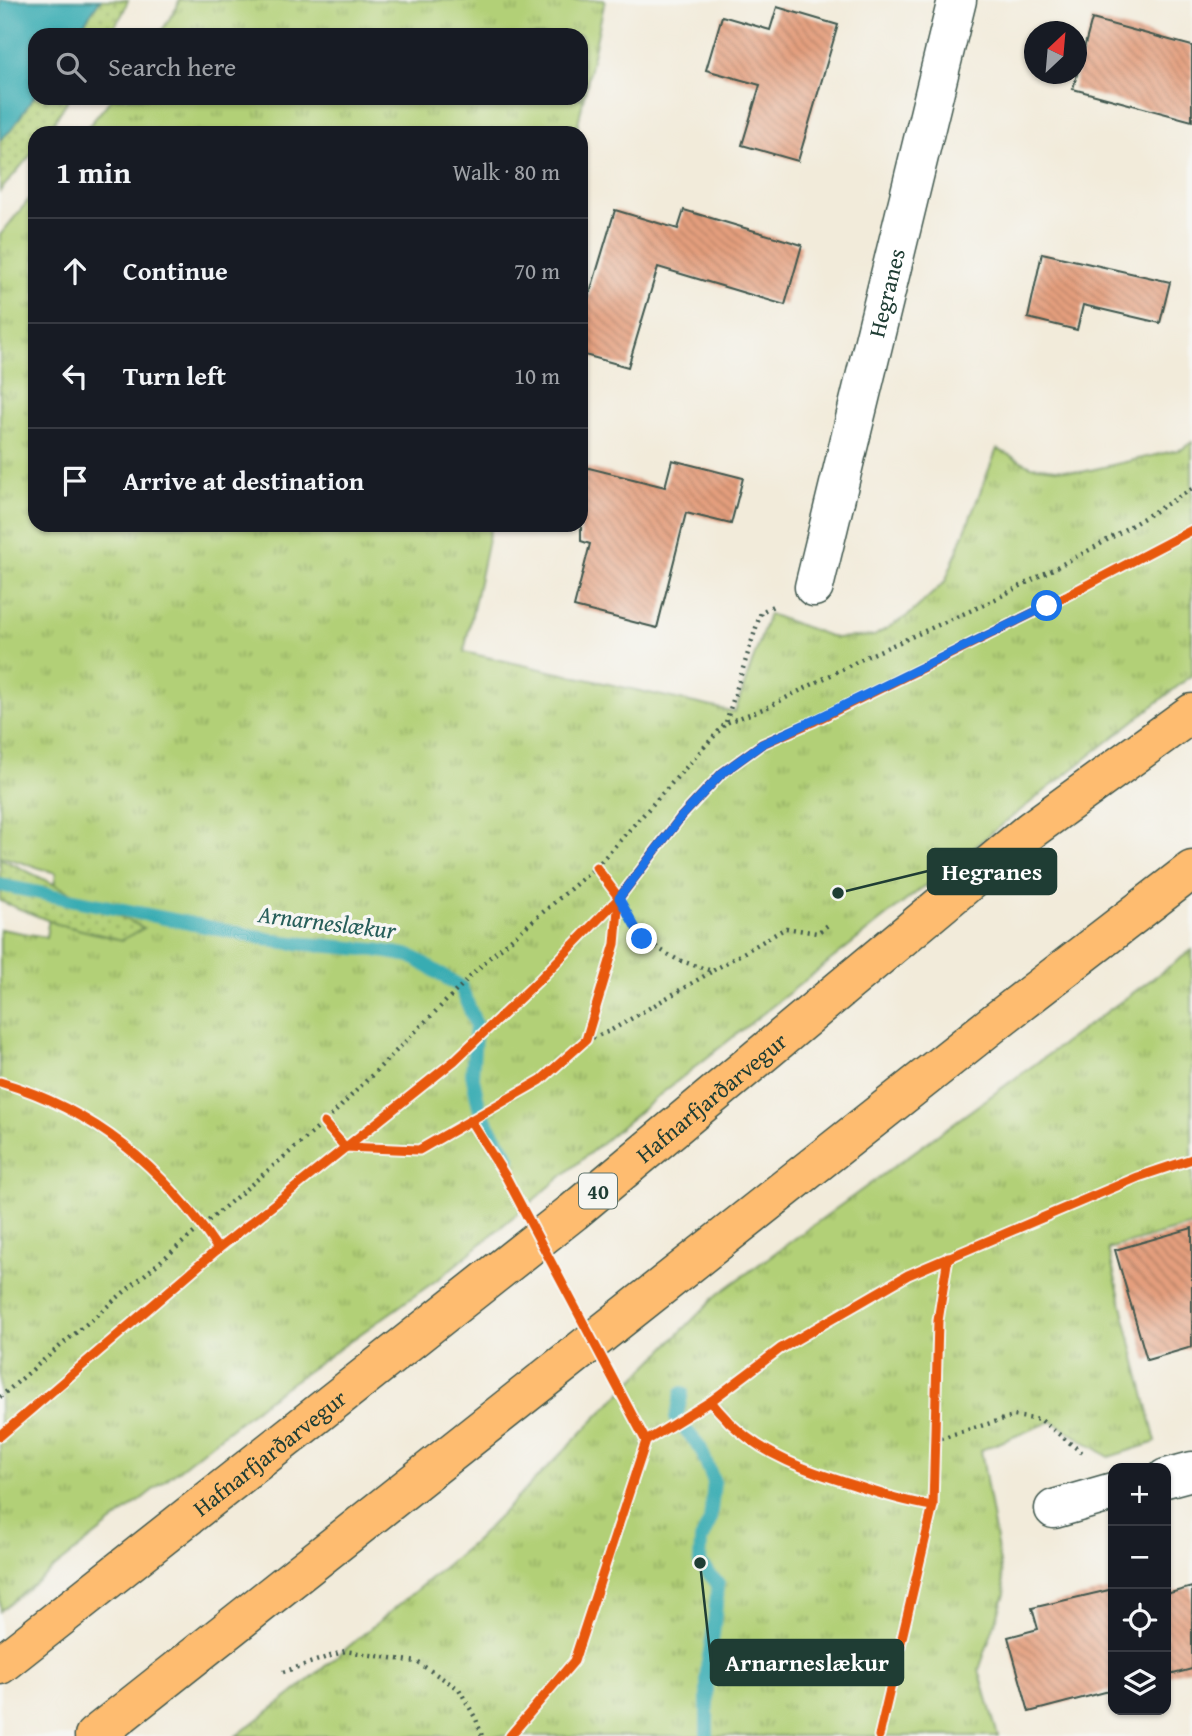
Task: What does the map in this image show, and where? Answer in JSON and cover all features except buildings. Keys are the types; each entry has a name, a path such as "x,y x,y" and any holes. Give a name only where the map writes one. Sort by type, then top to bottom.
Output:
{"main road":[{"name":"Hafnarfjarðarvegur","path":"0,1665 573,1212 1031,830 1192,713"},
{"path":"94,1736 1192,870"}],"street":[{"name":"Hegranes","path":"814,587 957,0"},
{"path":"1171,1477 1192,1471"},
{"path":"1054,1509 1108,1493"}],"path":[{"path":"726,723 768,707 868,656 988,603 1097,546 1192,489"},
{"path":"0,1397 324,1123 488,959 596,867 726,723 761,612 814,587"},
{"path":"610,907 628,888"},
{"path":"619,898 642,939 678,960 712,971"},
{"path":"586,1040 610,1031 786,928 817,933 828,925"},
{"path":"934,1440 1014,1416 1041,1420 1090,1460"},
{"path":"283,1672 345,1651 417,1662 459,1689 477,1719 482,1736"}],"green space":[{"path":"0,0 128,0 113,28 28,28 28,105 65,105 51,126 28,126 28,158 0,191"},
{"path":"179,0 605,0 588,78 588,28 164,28"},
{"path":"106,105 582,105 578,126 89,126"},
{"path":"28,201 28,532 490,532 464,652 735,712 769,614 835,638 874,636 909,615 945,582 997,449 1031,466 1082,472 1182,449 1192,442 1192,675 657,1097 441,1277 268,1399 0,1611 0,929 46,937 56,873 0,856 0,235"},
{"path":"0,858 144,928 122,940 57,924 0,901"},
{"path":"1192,950 1192,1225 1108,1249 1156,1442 1109,1457 1052,1421 981,1450 1005,1594 979,1670 998,1736 236,1736 293,1693 475,1541 717,1295"}],"water":[{"path":"0,0 100,0 81,28 28,28 28,105 12,129 0,140"}],"waterway":[{"name":"Arnarneslækur","path":"0,885 283,942 376,950 411,956 461,987 476,1025 472,1074 480,1111 509,1158"},
{"name":"Arnarneslækur","path":"682,1393 676,1418 700,1447 714,1482 710,1521 701,1540 700,1563 718,1584 707,1667 707,1736"}],"cycle path":[{"path":"0,1436 218,1249 454,1061 540,979 619,898 681,817 722,773 762,744 815,721 1047,606 1192,530"},
{"path":"324,1123 345,1147 419,1150 541,1080 586,1040 615,944 619,898 596,867"},
{"path":"0,1082 66,1108 124,1145 174,1192 218,1249"},
{"path":"470,1120 506,1177 646,1441"},
{"path":"711,1401 780,1349 908,1275 1138,1177 1192,1159"},
{"path":"879,1736 933,1506 938,1321 948,1257"},
{"path":"510,1736 574,1661 646,1441 711,1401 743,1434 787,1461 883,1495 933,1506"}],"place":[{"name":"Hegranes","path":"838,893"},
{"name":"Arnarneslækur","path":"700,1563"}],"route":[{"path":"642,939 619,898 681,817 722,773 762,744 1047,606"}]}
